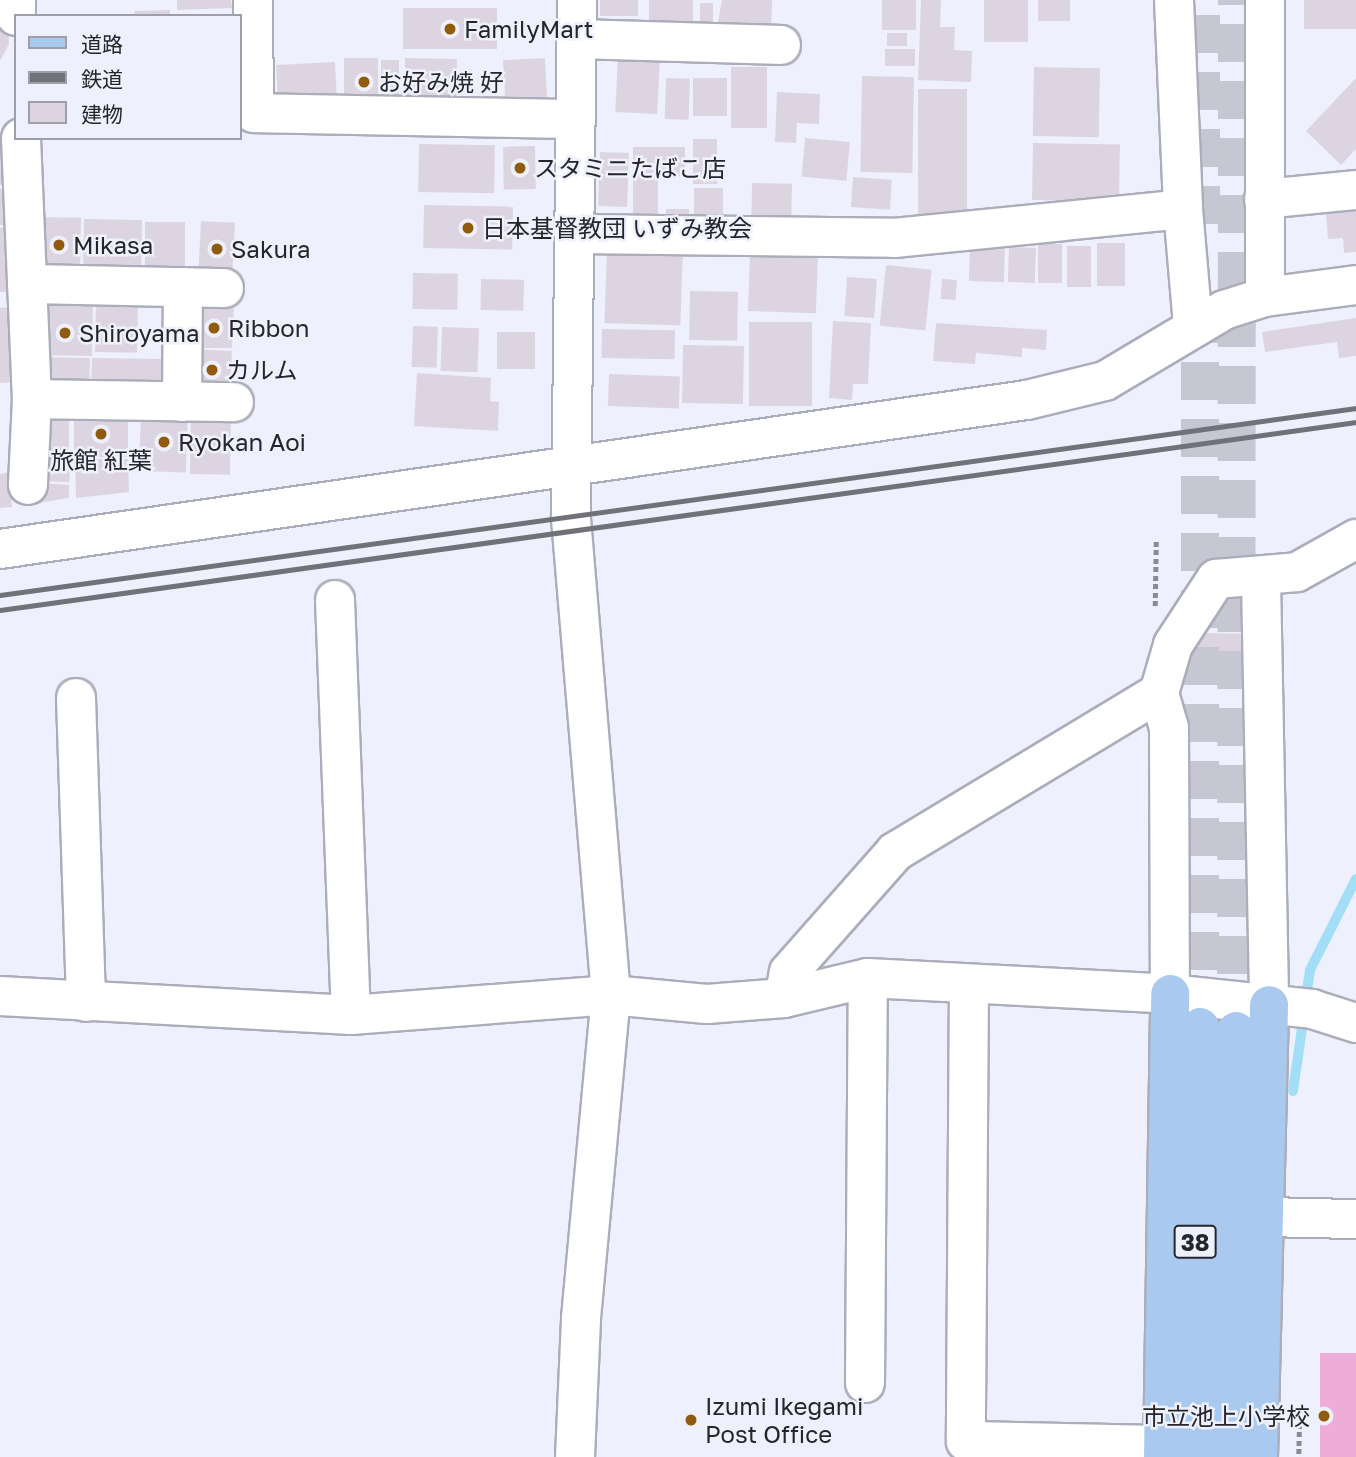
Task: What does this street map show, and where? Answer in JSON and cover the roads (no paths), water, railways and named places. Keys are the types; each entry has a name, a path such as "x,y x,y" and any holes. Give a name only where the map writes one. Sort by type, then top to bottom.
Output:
{"main road":[{"path":"1170,994 1173,1453"},
{"path":"1258,1457 1269,1005"},
{"name":"38","path":"1173,1453 1218,1029 1228,1457"}],"street":[{"path":"253,0 254,113 576,119"},
{"path":"575,1457 581,1318 611,995 572,534 578,0"},
{"path":"1174,0 1183,209 1193,325"},
{"path":"1265,0 1265,297"},
{"path":"578,39 781,46"},
{"path":"21,140 27,284 21,392 28,485"},
{"path":"1264,199 1356,190"},
{"path":"577,234 894,238 1183,209"},
{"path":"27,284 224,288"},
{"path":"0,549 573,468 1027,400 1105,381 1193,325 1265,297 1356,285"},
{"path":"182,402 183,288"},
{"path":"21,392 182,402 233,402"},
{"path":"1170,994 1168,727 1159,694 1173,645 1216,579 1261,579 1297,572 1356,539"},
{"path":"1261,579 1269,1005"},
{"path":"335,600 351,1015"},
{"path":"783,998 789,972 895,852 1159,694"},
{"path":"76,698 86,1002"},
{"path":"0,996 351,1015 611,995 707,1004 783,998 868,978 1170,994 1312,1009 1356,1023"},
{"path":"865,1383 850,1331 868,978"},
{"path":"969,984 966,1441 1173,1453"},
{"path":"1265,1217 1356,1219"}],"waterway":[{"path":"1306,996 1310,970 1356,879"},
{"path":"1293,1091 1303,1022"}],"tunnel":[{"path":"1201,0 1201,224"},
{"path":"1236,1031 1237,0"},
{"path":"1200,294 1200,1027"}],"railway":[{"path":"0,595 1356,408"},
{"path":"0,610 1356,422"}],"place":[{"name":"FamilyMart","path":"450,29"},
{"name":"お好み焼 好","path":"364,82"},
{"name":"スタミニたばこ店","path":"520,168"},
{"name":"日本基督教団 いずみ教会","path":"468,228"},
{"name":"Mikasa","path":"59,245"},
{"name":"Sakura","path":"217,249"},
{"name":"Ribbon","path":"214,328"},
{"name":"Shiroyama","path":"65,333"},
{"name":"カルム","path":"212,370"},
{"name":"旅館 紅葉","path":"101,434"},
{"name":"Ryokan Aoi","path":"164,442"},
{"name":"市立池上小学校","path":"1324,1416"},
{"name":"Izumi Ikegami Post Office","path":"691,1420"}]}
